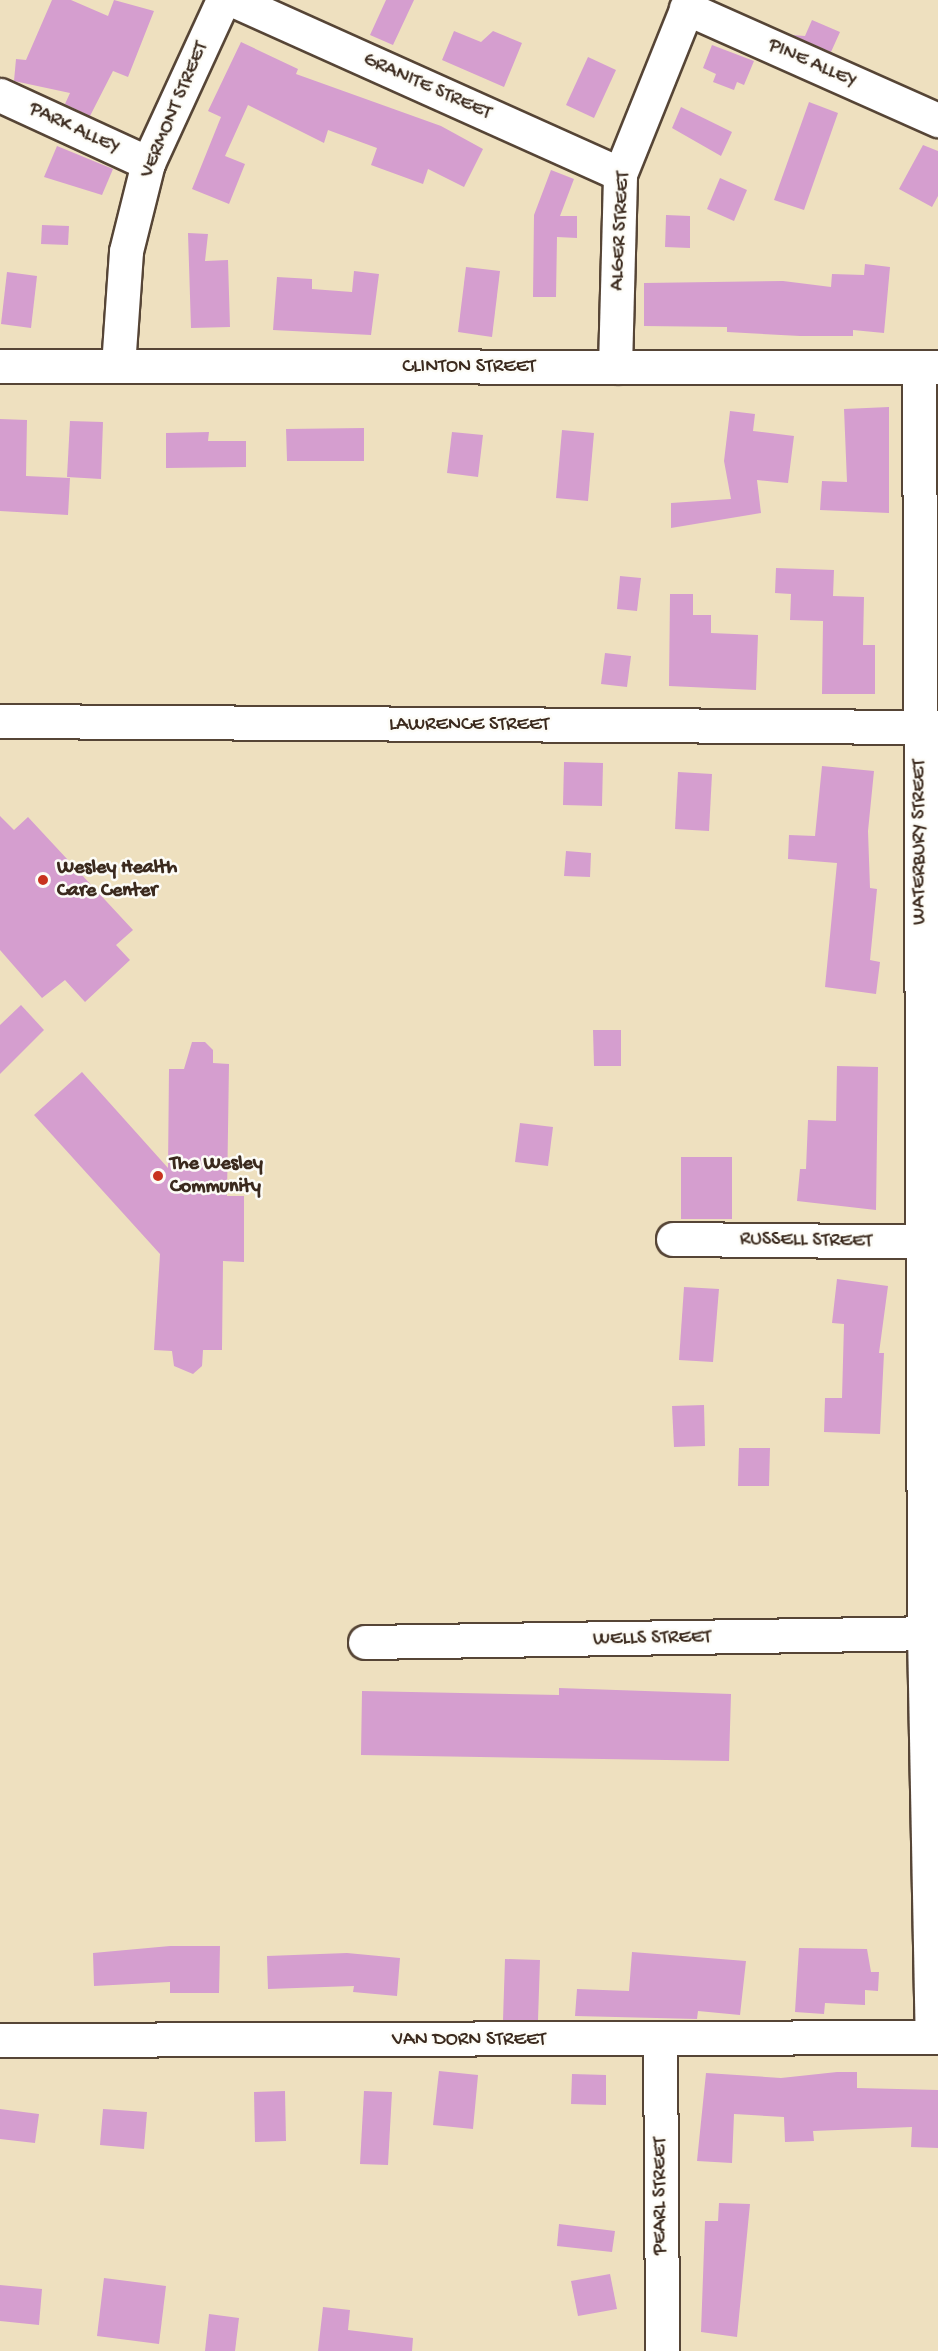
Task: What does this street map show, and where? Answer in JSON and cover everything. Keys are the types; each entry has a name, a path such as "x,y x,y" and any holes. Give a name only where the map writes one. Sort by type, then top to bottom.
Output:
{"street":[{"name":"VERMONT STREET","path":"118,366 126,251 148,163 223,0"},
{"name":"GRANITE STREET","path":"233,0 620,174"},
{"name":"ALGER STREET","path":"615,367 620,174 688,4"},
{"name":"PINE ALLEY","path":"688,4 938,120"},
{"name":"PARK ALLEY","path":"0,95 148,163"},
{"name":"CLINTON STREET","path":"0,366 928,368"},
{"name":"WATERBURY STREET","path":"928,368 931,1633 935,2037"},
{"name":"LAWRENCE STREET","path":"0,721 929,727"},
{"name":"RUSSELL STREET","path":"673,1239 931,1242"},
{"name":"WELLS STREET","path":"365,1642 931,1633"},
{"name":"VAN DORN STREET","path":"0,2040 660,2041 935,2037"},
{"name":"PEARL STREET","path":"660,2041 662,2351"}],"building":[{"path":"52,0 71,0 108,16 114,0 154,11 128,77 113,71 90,116 65,104 70,93 14,81 16,59 26,60"},
{"path":"386,0 414,0 393,45 370,35"},
{"path":"812,20 840,32 831,52 792,35 805,36"},
{"path":"454,31 481,42 493,31 522,43 504,87 442,60"},
{"path":"241,42 298,69 296,74 441,126 483,149 464,187 428,169 423,184 371,165 377,148 328,130 324,143 248,105 225,156 245,164 229,204 192,189 221,117 208,111"},
{"path":"712,45 754,61 744,85 737,82 734,90 713,82 716,74 703,68"},
{"path":"588,57 616,70 594,118 566,105"},
{"path":"809,102 838,113 804,210 774,200"},
{"path":"681,107 732,132 721,156 672,128"},
{"path":"923,145 938,151 938,196 932,207 899,189"},
{"path":"57,146 113,169 102,195 44,177"},
{"path":"551,170 574,179 560,216 577,216 577,238 557,237 556,297 533,297 534,215"},
{"path":"720,178 747,190 734,221 707,209"},
{"path":"666,215 690,216 690,248 665,247"},
{"path":"42,225 69,226 68,245 41,244"},
{"path":"188,233 208,234 205,261 228,260 230,327 191,328"},
{"path":"865,264 890,267 884,333 853,330 853,336 800,336 727,332 727,327 644,326 644,283 783,281 831,287 832,274 864,275"},
{"path":"466,267 500,271 492,337 458,332"},
{"path":"354,271 379,274 371,335 273,330 277,277 312,279 312,289 352,292"},
{"path":"7,272 37,276 31,328 1,324"},
{"path":"889,407 889,513 820,510 822,481 847,482 844,409"},
{"path":"730,411 755,414 753,431 794,436 788,483 757,480 761,513 671,528 671,503 731,499 724,461"},
{"path":"0,419 27,420 26,476 70,478 68,515 0,511"},
{"path":"70,421 103,422 101,479 67,477"},
{"path":"364,428 364,461 287,461 286,429"},
{"path":"562,430 594,433 588,501 556,498"},
{"path":"209,432 208,441 246,441 246,467 166,468 166,433"},
{"path":"452,432 483,435 478,477 447,473"},
{"path":"776,568 834,570 833,596 864,597 863,645 875,645 875,694 822,694 823,621 790,620 791,594 775,593"},
{"path":"620,576 641,578 637,611 617,609"},
{"path":"670,594 693,594 693,615 711,615 711,633 758,635 756,690 669,686"},
{"path":"605,653 631,656 627,687 601,684"},
{"path":"564,762 603,763 602,806 563,805"},
{"path":"822,766 874,771 868,831 870,888 877,889 870,960 880,962 876,994 825,987 837,863 788,859 789,835 815,836"},
{"path":"678,772 712,774 709,831 675,829"},
{"name":"Wesley Health Care Center","path":"0,816 14,830 28,817 133,930 116,945 130,960 85,1002 65,980 42,998 0,950"},
{"path":"566,851 591,853 590,877 564,876"},
{"path":"21,1005 44,1030 0,1074 0,1025"},
{"path":"593,1030 621,1030 621,1066 594,1066"},
{"name":"The Wesley Community","path":"192,1042 205,1042 213,1050 213,1063 229,1064 227,1196 244,1196 244,1262 223,1261 222,1350 203,1350 202,1366 193,1374 174,1366 172,1351 154,1350 160,1254 34,1115 82,1072 168,1168 169,1069 184,1069"},
{"path":"837,1066 878,1067 876,1210 797,1201 800,1169 806,1169 808,1120 836,1121"},
{"path":"520,1123 553,1127 548,1166 515,1162"},
{"path":"681,1157 732,1157 732,1219 681,1219"},
{"path":"837,1279 888,1286 879,1353 884,1353 880,1434 824,1432 825,1398 842,1398 844,1324 832,1323"},
{"path":"684,1287 719,1289 713,1362 679,1360"},
{"path":"704,1405 705,1446 674,1447 672,1406"},
{"path":"739,1448 770,1448 769,1486 738,1486"},
{"path":"559,1688 731,1694 729,1761 361,1755 362,1691 559,1695"},
{"path":"170,1946 220,1946 219,1993 170,1993 170,1982 94,1986 93,1953"},
{"path":"799,1948 867,1949 871,1972 879,1972 878,1991 865,1990 865,2005 825,2003 824,2014 795,2012"},
{"path":"632,1952 746,1961 740,2015 698,2011 697,2019 575,2016 577,1989 629,1991"},
{"path":"347,1953 400,1958 397,1996 353,1992 354,1986 268,1989 267,1956"},
{"path":"505,1959 540,1960 538,2020 503,2020"},
{"path":"439,2071 478,2075 473,2129 433,2125"},
{"path":"857,2072 857,2088 938,2090 938,2148 911,2147 912,2127 813,2131 814,2141 785,2142 784,2117 734,2114 732,2163 697,2161 706,2073 781,2078"},
{"path":"572,2074 606,2075 606,2105 571,2104"},
{"path":"285,2091 286,2141 255,2142 254,2092"},
{"path":"364,2091 392,2092 388,2165 360,2164"},
{"path":"0,2109 39,2114 35,2143 0,2139"},
{"path":"103,2109 147,2112 144,2149 100,2145"},
{"path":"719,2203 750,2204 737,2337 701,2332 705,2221 718,2221"},
{"path":"559,2224 615,2231 612,2252 557,2246"},
{"path":"610,2274 617,2309 578,2316 571,2281"},
{"path":"104,2278 166,2286 159,2344 97,2336"},
{"path":"0,2285 42,2289 39,2325 0,2321"},
{"path":"323,2307 350,2310 348,2330 413,2338 412,2351 318,2351"},
{"path":"209,2314 239,2318 235,2351 205,2351"}],"place":[{"name":"Wesley Health Care Center","path":"43,880"},
{"name":"The Wesley Community","path":"158,1176"}]}
